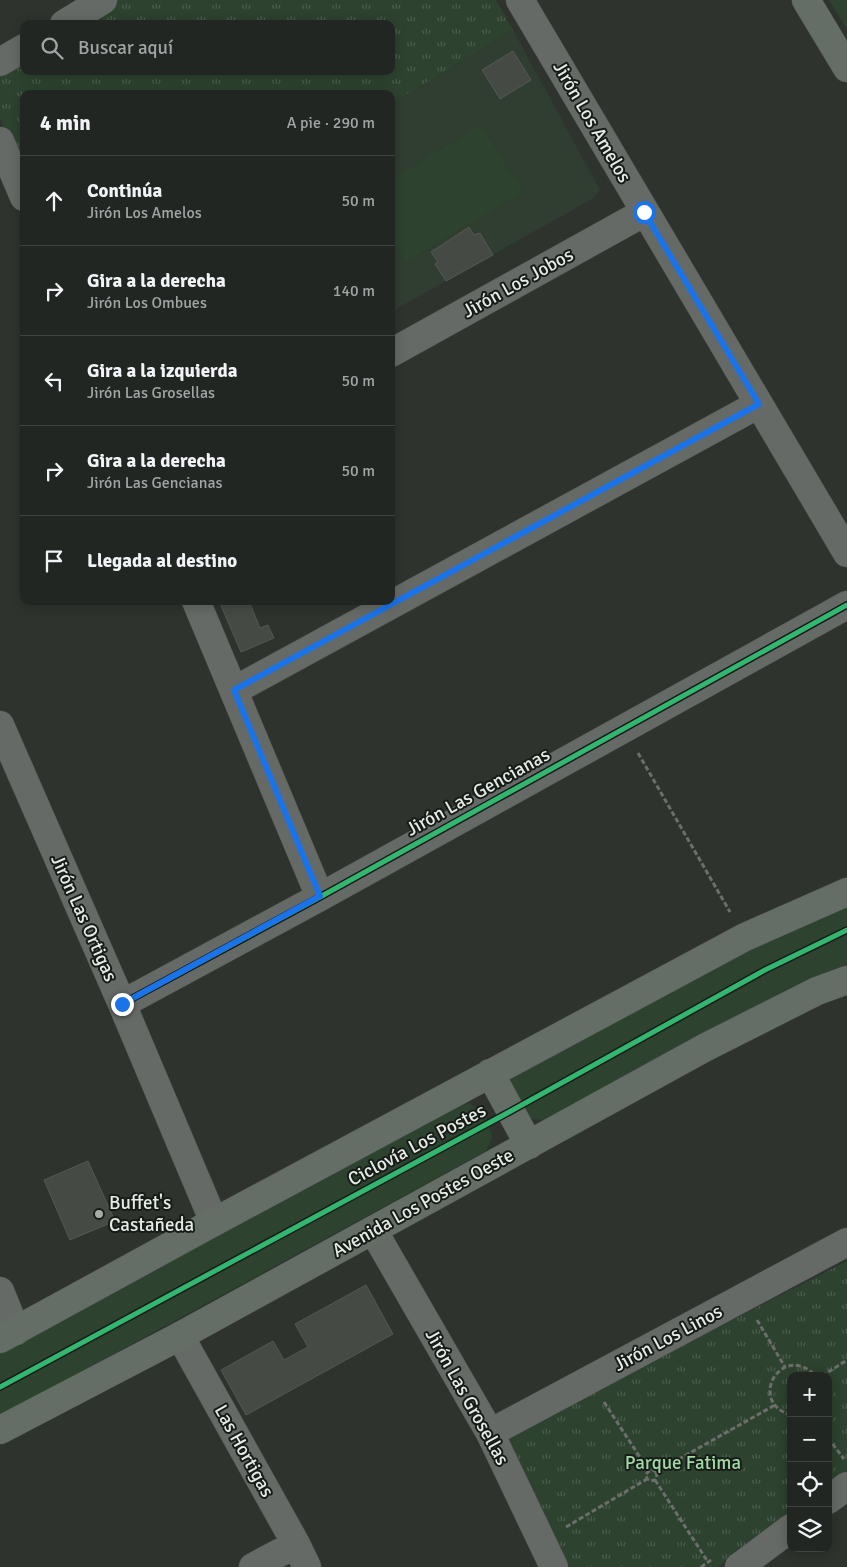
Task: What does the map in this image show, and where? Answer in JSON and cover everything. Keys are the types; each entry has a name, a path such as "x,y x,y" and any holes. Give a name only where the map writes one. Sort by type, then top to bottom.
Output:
{"main road":[{"path":"806,0 847,68"},
{"path":"8,1335 744,937 847,892"},
{"name":"Avenida Los Postes Oeste","path":"0,1430 180,1336 706,1048 817,991 847,980"},
{"path":"490,1073 529,1145"}],"street":[{"path":"70,20 103,0"},
{"name":"Jirón Los Amelos","path":"520,0 847,553"},
{"path":"0,62 20,50"},
{"path":"0,141 20,188"},
{"name":"Jirón Los Jobos","path":"395,351 644,212"},
{"path":"395,602 759,404"},
{"path":"198,605 320,896"},
{"path":"234,690 390,605"},
{"name":"Jirón Las Gencianas","path":"122,1004 847,605"},
{"name":"Jirón Las Ortigas","path":"0,725 122,1004 214,1222"},
{"name":"Jirón Las Grosellas","path":"373,1230 490,1434 554,1567"},
{"name":"Jirón Los Linos","path":"490,1434 847,1242"},
{"path":"0,1291 8,1335"},
{"name":"Las Hortigas","path":"180,1336 302,1555"},
{"path":"832,1494 846,1472"},
{"path":"738,1567 787,1531"},
{"path":"252,1567 302,1555"}],"path":[{"path":"624,728 744,937"},
{"path":"753,1313 785,1367"},
{"path":"828,1372 847,1360"},
{"path":"787,1413 777,1409 770,1395 770,1386 773,1378 778,1371 794,1365 802,1366 812,1372"},
{"path":"599,1394 649,1471"},
{"path":"649,1471 653,1470 656,1472 775,1405"},
{"path":"832,1446 846,1472"},
{"path":"647,1479 646,1474 649,1471"},
{"path":"655,1480 658,1477 656,1472"},
{"path":"561,1530 647,1479 655,1480"},
{"path":"655,1480 708,1562 702,1567"}],"shaded area":[{"path":"513,30 600,190 592,199 395,310 395,102"}],"green space":[{"path":"118,0 496,0 513,30 395,102 395,90 20,90 20,162 0,119 0,72 20,60 20,75 395,75 395,20 86,20"},
{"path":"829,0 847,0 847,30"},
{"path":"481,125 523,192 405,262 395,246 395,177"},
{"path":"847,901 847,966 788,989 545,1120 529,1119 508,1088 513,1074 748,944"},
{"path":"470,1103 488,1120 492,1137 486,1151 0,1416 0,1352 456,1107"},
{"name":"Parque Fatima","path":"847,1261 847,1470 832,1481 832,1372 787,1372 787,1516 718,1567 570,1567 505,1437"}],"building":[{"path":"513,51 531,80 500,99 482,70"},
{"path":"469,227 474,235 480,233 493,255 446,281 435,264 438,262 431,252"},
{"path":"221,605 251,605 260,628 268,625 274,638 241,652"},
{"path":"88,1161 115,1221 70,1240 44,1180"},
{"path":"366,1285 393,1334 246,1415 221,1370 273,1341 284,1360 308,1347 295,1324"}],"cycle path":[{"path":"122,1004 320,897 847,605"},
{"name":"Ciclovía Los Postes","path":"0,1387 511,1111 765,970 847,930"}],"place":[{"name":"Buffet's Castañeda","path":"99,1214"}],"route":[{"path":"122,1004 320,896 234,690 759,404 644,212"}]}
